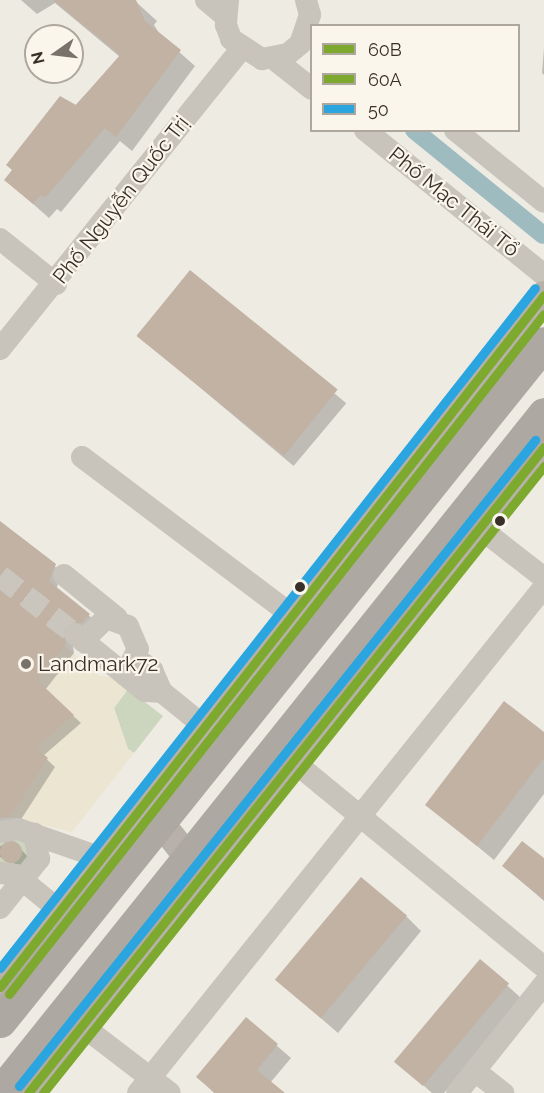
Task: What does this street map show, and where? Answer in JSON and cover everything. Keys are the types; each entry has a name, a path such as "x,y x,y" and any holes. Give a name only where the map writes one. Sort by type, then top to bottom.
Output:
{"highway":[{"path":"0,1021 544,343"},
{"path":"0,1093 544,414"}],"main road":[{"path":"0,987 99,857 132,820 544,295"},
{"path":"28,1093 200,872 293,760 544,447"},
{"path":"132,820 164,826 200,872"}],"street":[{"path":"206,0 227,8 240,50 274,59 310,87"},
{"path":"274,59 300,44 313,14"},
{"name":"Phố Nguyễn Quốc Trị","path":"0,349 56,284 240,50"},
{"name":"Phố Mạc Thái Tổ","path":"366,132 544,275"},
{"path":"456,132 544,202"},
{"path":"0,239 56,284"},
{"path":"82,457 293,615"},
{"path":"480,528 544,578"},
{"path":"63,575 136,636 131,667"},
{"path":"144,1086 544,587"},
{"path":"117,618 98,622 79,637 131,667 145,691 162,692 205,727"},
{"path":"293,760 359,819 544,967"},
{"path":"0,832 34,833 99,857"},
{"path":"0,908 39,859 34,833"},
{"path":"0,873 9,871 59,910"},
{"path":"457,1093 542,992"},
{"path":"80,1024 144,1086 170,1093"},
{"path":"475,1071 503,1093"}],"green space":[{"path":"128,689 163,716 134,753 128,749 114,708"},
{"path":"5,838 31,843 30,865 0,867 0,841"}],"shaded area":[{"path":"65,646 100,676 113,677 128,689 114,708 128,749 134,753 72,832 0,815 48,758 36,748 74,715 38,682"}],"building":[{"path":"53,0 136,0 145,21 181,50 116,137 105,128 45,198 41,195 33,204 4,180 12,170 6,165 60,96 76,105 120,55"},
{"path":"190,270 338,390 284,456 137,336"},
{"name":"Landmark72","path":"0,521 56,564 49,581 90,614 82,623 64,626 66,644 38,681 74,715 36,748 48,758 10,817 0,818"},
{"path":"504,701 544,732 544,758 477,846 425,805"},
{"path":"11,841 21,848 22,852 15,862 11,863 1,856 0,852 7,842"},
{"path":"522,841 544,858 544,900 502,866"},
{"path":"361,877 407,916 321,1018 275,980"},
{"path":"480,959 509,983 423,1086 394,1062"},
{"path":"246,1017 278,1044 257,1070 285,1093 215,1093 196,1077"}],"waterway":[{"path":"416,132 543,235"}],"tunnel":[{"path":"0,576 75,634"}],"transit line":[{"name":"50","path":"0,968 535,288"},
{"name":"60B","path":"0,987 544,295"},
{"name":"60A","path":"9,994 544,314"},
{"name":"50","path":"19,1086 535,440"},
{"name":"60B","path":"28,1093 544,447"},
{"name":"60A","path":"43,1093 544,466"}],"place":[{"name":"Landmark72","path":"26,664"}]}
